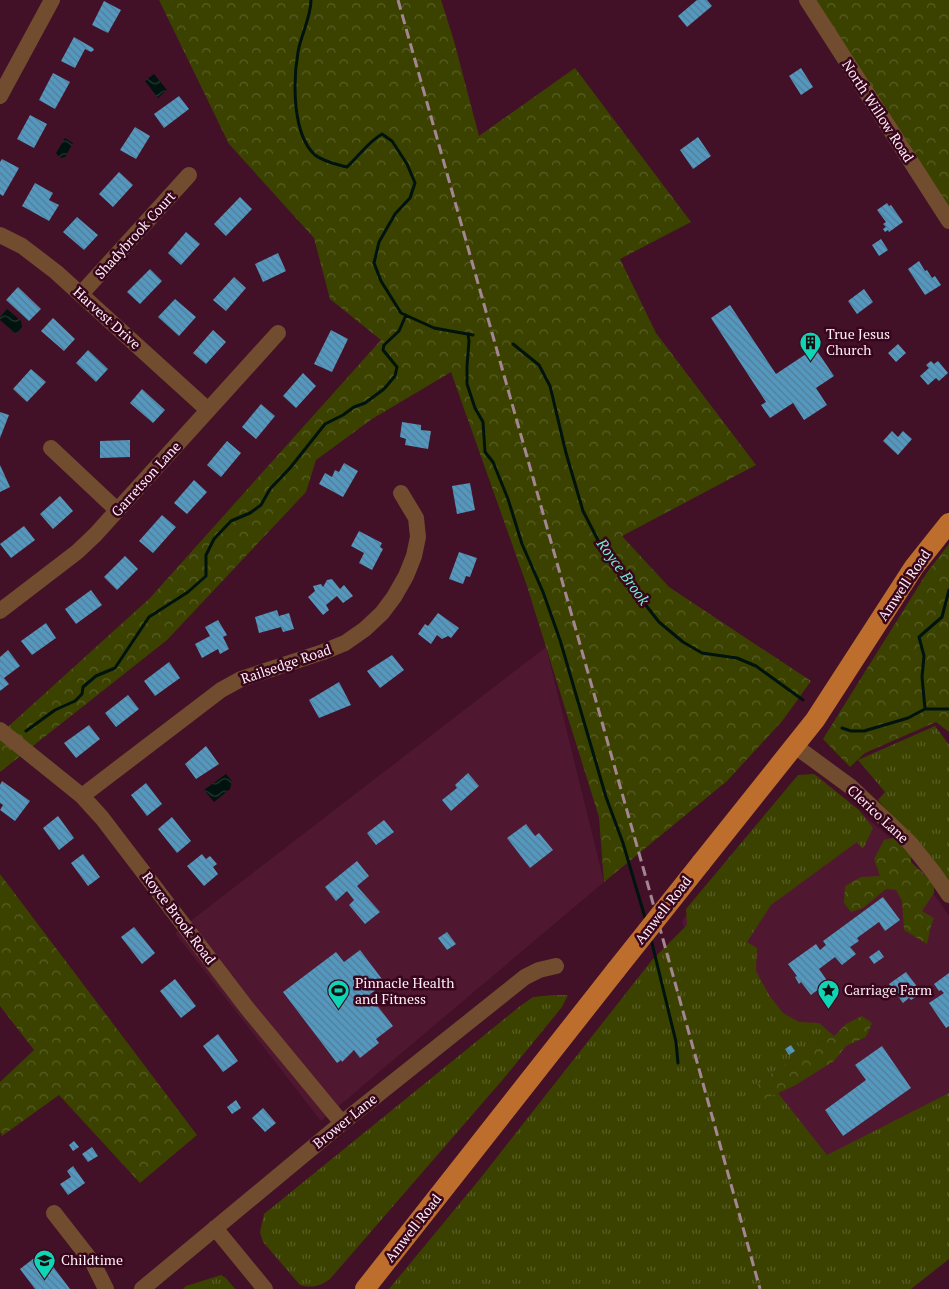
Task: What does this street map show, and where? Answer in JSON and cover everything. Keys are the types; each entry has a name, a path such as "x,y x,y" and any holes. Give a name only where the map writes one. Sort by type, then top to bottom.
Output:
{"main road":[{"name":"Amwell Road","path":"365,1289 794,746 833,694 914,567 949,523"}],"street":[{"path":"0,96 52,0"},
{"name":"North Willow Road","path":"807,0 949,221"},
{"name":"Shadybrook Court","path":"81,294 189,175"},
{"name":"Harvest Drive","path":"0,235 22,246 81,294 208,410"},
{"name":"Garretson Lane","path":"0,611 77,552 95,535 278,333"},
{"path":"51,448 117,510"},
{"name":"Railsedge Road","path":"82,796 221,690 241,679 345,643 365,629 382,613 394,598 406,576 414,556 418,537 416,518 400,493"},
{"name":"Royce Brook Road","path":"0,730 82,796 102,818 247,1008 342,1123"},
{"name":"Clerico Lane","path":"794,746 851,787 910,843 949,895"},
{"name":"Brower Lane","path":"142,1289 342,1123 525,977 539,970 556,966"},
{"path":"54,1213 93,1263 106,1289"},
{"path":"215,1228 265,1289"}],"shaded area":[{"path":"546,647 604,882 321,1121 175,933"},
{"name":"Carriage Farm","path":"818,776 901,847 949,916 949,1097 762,1192 682,921 800,778"}],"green space":[{"path":"159,0 441,0 479,136 575,68 691,222 620,259 656,333 756,465 622,536 669,587 811,681 783,720 727,781 604,882 599,817 527,586 451,372 372,419 316,460 306,492 167,640 0,772 0,734 150,598 381,340 330,299 314,238 229,144"},
{"path":"809,0 949,0 949,213"},
{"path":"949,544 949,732 936,722 865,753 850,767 823,739 928,571"},
{"path":"935,726 949,745 949,884 878,800 885,792 858,760"},
{"path":"814,774 859,810 873,828 863,849 857,842 771,905 747,942 757,948 756,971 769,995 783,1013 799,1022 819,1023 834,1036 817,1043 766,1077 751,1104 778,1093 827,1155 949,1093 949,1259 911,1289 389,1289 479,1180 652,960 687,925 686,909 798,775"},
{"path":"896,837 911,852 911,862 934,883 934,893 922,911 934,918 927,944 904,930 902,901 896,890 886,889 863,908 851,912 844,903 845,886 861,877 880,876 874,859 884,840"},
{"path":"0,874 197,1135 140,1183 59,1095 2,1136 0,1132 0,1082 34,1050 0,1006"},
{"path":"568,995 562,1007 505,1077 330,1279 315,1286 300,1285 263,1242 260,1232 264,1214 519,1007 533,997"},
{"path":"862,1016 872,1023 866,1037 846,1046 834,1061 794,1086 751,1105 752,1090 766,1077 817,1043 834,1036 846,1024"},
{"path":"221,1275 235,1289 183,1289 186,1286"}],"water":[{"path":"154,74 167,90 158,98 145,81"},
{"path":"65,138 73,143 65,157 60,158 56,153"},
{"path":"7,309 21,321 22,327 16,334 0,320 0,317"},
{"path":"226,774 232,781 230,789 214,802 204,790"}],"building":[{"path":"697,0 707,0 712,6 687,27 678,16"},
{"path":"104,1 121,10 108,33 92,25"},
{"path":"74,37 94,50 91,52 85,49 75,68 61,61"},
{"path":"801,68 813,87 801,95 789,76"},
{"path":"53,73 70,82 55,109 39,100"},
{"path":"179,96 189,109 164,128 154,114"},
{"path":"30,115 47,124 34,148 17,139"},
{"path":"135,127 150,136 136,159 120,150"},
{"path":"698,137 711,156 693,169 680,150"},
{"path":"2,159 19,168 3,196 0,194 0,162"},
{"path":"119,172 133,185 113,207 99,194"},
{"path":"35,183 53,193 49,200 59,205 49,221 22,206"},
{"path":"240,197 252,209 226,236 214,224"},
{"path":"887,203 889,206 891,205 903,222 889,232 888,230 885,232 883,229 886,227 883,224 886,222 877,210"},
{"path":"77,217 98,235 84,250 63,232"},
{"path":"186,232 200,244 181,265 168,253"},
{"path":"881,239 888,250 879,256 872,245"},
{"path":"278,253 286,271 263,282 255,264"},
{"path":"919,261 925,271 927,270 932,278 935,276 941,285 925,295 908,269"},
{"path":"150,269 162,281 140,304 127,292"},
{"path":"234,277 246,288 226,311 213,300"},
{"path":"18,287 41,309 29,321 6,300"},
{"path":"864,289 873,302 857,314 848,301"},
{"path":"175,299 196,317 179,336 158,317"},
{"name":"True Jesus Church","path":"730,305 776,374 815,348 834,376 816,388 827,405 804,420 793,403 770,418 761,405 766,402 711,318"},
{"path":"53,318 75,339 64,351 41,331"},
{"path":"213,330 226,342 206,364 193,353"},
{"path":"331,330 348,339 332,372 314,364"},
{"path":"898,344 906,353 896,362 888,353"},
{"path":"88,350 108,369 96,382 76,363"},
{"path":"931,361 934,364 938,361 948,373 939,381 936,378 928,385 920,376 929,368 926,365"},
{"path":"31,369 46,382 27,402 13,389"},
{"path":"303,373 316,386 296,408 283,396"},
{"path":"142,389 165,410 153,423 130,403"},
{"path":"261,404 275,416 256,439 242,427"},
{"path":"0,412 9,415 0,438"},
{"path":"402,422 421,425 421,430 431,431 428,449 405,445 406,439 400,437"},
{"path":"892,431 898,437 903,431 912,439 898,455 883,441"},
{"path":"130,440 130,457 100,458 100,441"},
{"path":"227,441 241,453 221,477 207,465"},
{"path":"344,463 358,471 343,497 319,484 325,473 332,477 335,470 339,472"},
{"path":"0,465 10,487 0,492"},
{"path":"194,480 207,492 187,514 174,503"},
{"path":"470,483 475,510 457,514 452,486"},
{"path":"60,496 73,511 53,529 40,514"},
{"path":"162,515 176,527 153,553 139,541"},
{"path":"24,526 35,540 11,558 0,544"},
{"path":"359,531 382,543 380,547 383,549 372,570 359,563 364,553 351,546"},
{"path":"459,552 477,558 470,577 466,576 463,584 449,579"},
{"path":"125,556 138,569 117,590 104,577"},
{"path":"332,579 340,589 344,585 353,596 343,603 337,596 326,605 329,610 323,615 308,597 315,591 313,586 321,584 323,587 327,580"},
{"path":"91,590 102,605 76,624 65,609"},
{"path":"277,610 279,616 289,613 294,629 283,632 281,627 259,633 255,617"},
{"path":"438,613 459,628 451,638 448,636 442,639 437,635 431,644 418,634 425,624 428,626"},
{"path":"218,620 227,635 223,637 229,649 220,654 218,649 202,658 195,644 210,636 205,627"},
{"path":"46,623 56,638 32,655 21,641"},
{"path":"8,650 20,666 4,678 9,684 0,691 0,657"},
{"path":"392,655 404,670 380,688 367,671"},
{"path":"169,662 180,678 155,696 144,681"},
{"path":"339,682 351,705 319,718 309,700"},
{"path":"128,695 139,709 116,727 105,713"},
{"path":"89,725 100,739 76,758 64,743"},
{"path":"206,746 219,764 196,779 185,764"},
{"path":"468,773 479,786 451,811 442,800 457,788 455,785"},
{"path":"2,781 30,801 15,821 0,810 3,805 0,803 0,785"},
{"path":"146,783 162,804 147,816 131,795"},
{"path":"58,816 74,838 59,850 43,828"},
{"path":"172,817 191,841 177,853 158,829"},
{"path":"384,820 394,832 376,845 367,833"},
{"path":"526,824 535,836 539,833 553,850 530,868 507,838"},
{"path":"83,854 100,877 88,886 71,863"},
{"path":"202,854 206,859 210,856 217,864 213,867 218,874 204,886 187,866"},
{"path":"357,861 369,876 357,886 380,912 365,924 349,905 354,900 347,891 336,901 325,887"},
{"path":"883,897 900,920 885,931 879,922 857,938 859,941 850,947 856,954 842,965 835,957 819,969 828,982 811,995 801,982 799,984 795,977 797,976 788,964 816,944 820,950 826,945 823,941"},
{"path":"134,927 155,953 142,964 121,937"},
{"path":"447,932 456,944 447,950 438,938"},
{"name":"Pinnacle Health and Fitness","path":"360,950 385,983 369,995 393,1026 376,1039 379,1043 360,1058 354,1050 342,1062 341,1060 337,1063 283,992 336,952 344,962"},
{"path":"879,950 884,957 874,964 869,957"},
{"path":"906,972 922,993 911,1000 909,998 903,1003 889,984"},
{"path":"949,973 949,1026 946,1028 929,1003 944,993 941,990 939,991 934,984"},
{"path":"175,979 196,1006 181,1018 160,991"},
{"path":"218,1034 238,1061 223,1072 203,1046"},
{"path":"791,1045 795,1051 789,1055 785,1049"},
{"path":"882,1046 911,1088 843,1136 825,1110 866,1080 855,1065"},
{"path":"236,1100 241,1108 232,1114 227,1107"},
{"path":"263,1108 276,1123 265,1132 252,1118"},
{"path":"74,1141 79,1147 73,1151 69,1145"},
{"path":"92,1147 98,1156 88,1162 82,1154"},
{"path":"73,1166 85,1183 68,1195 60,1184 71,1177 67,1171"},
{"name":"Childtime","path":"42,1252 70,1289 35,1289 20,1269"}],"waterway":[{"name":"Royce Brook","path":"311,0 298,52 295,77 298,121 307,146 315,155 347,167 368,145 382,134 392,141 407,164 415,183 410,198 395,214 379,242 374,263 381,281 401,313 434,328 473,335"},
{"path":"26,731 55,710 75,701 82,694 83,687 96,676 115,668 149,617 188,592 206,576 206,555 214,539 231,521 250,513 261,505 270,489 290,468 325,424 354,407 365,403 384,389 395,376 397,367 383,350 384,345 399,331 406,315"},
{"path":"468,334 467,384 475,408 483,422 485,452 493,462 508,499 522,544 543,592 560,640 606,797 623,843 646,921"},
{"name":"Royce Brook","path":"513,344 539,365 550,386 566,453 583,511 601,546 627,575 641,599 659,622 683,642 702,653 737,658 756,666 803,700"},
{"path":"925,709 922,677 924,656 919,637 942,617 949,590"},
{"name":"Royce Brook","path":"842,728 851,731 864,731 908,718 925,709 949,709"},
{"path":"651,939 676,1042 678,1063"}],"railway":[{"path":"398,0 760,1289"}],"place":[{"name":"True Jesus Church","path":"810,361"},
{"name":"Carriage Farm","path":"828,1009"},
{"name":"Pinnacle Health and Fitness","path":"339,1010"},
{"name":"Childtime","path":"45,1279"}]}
